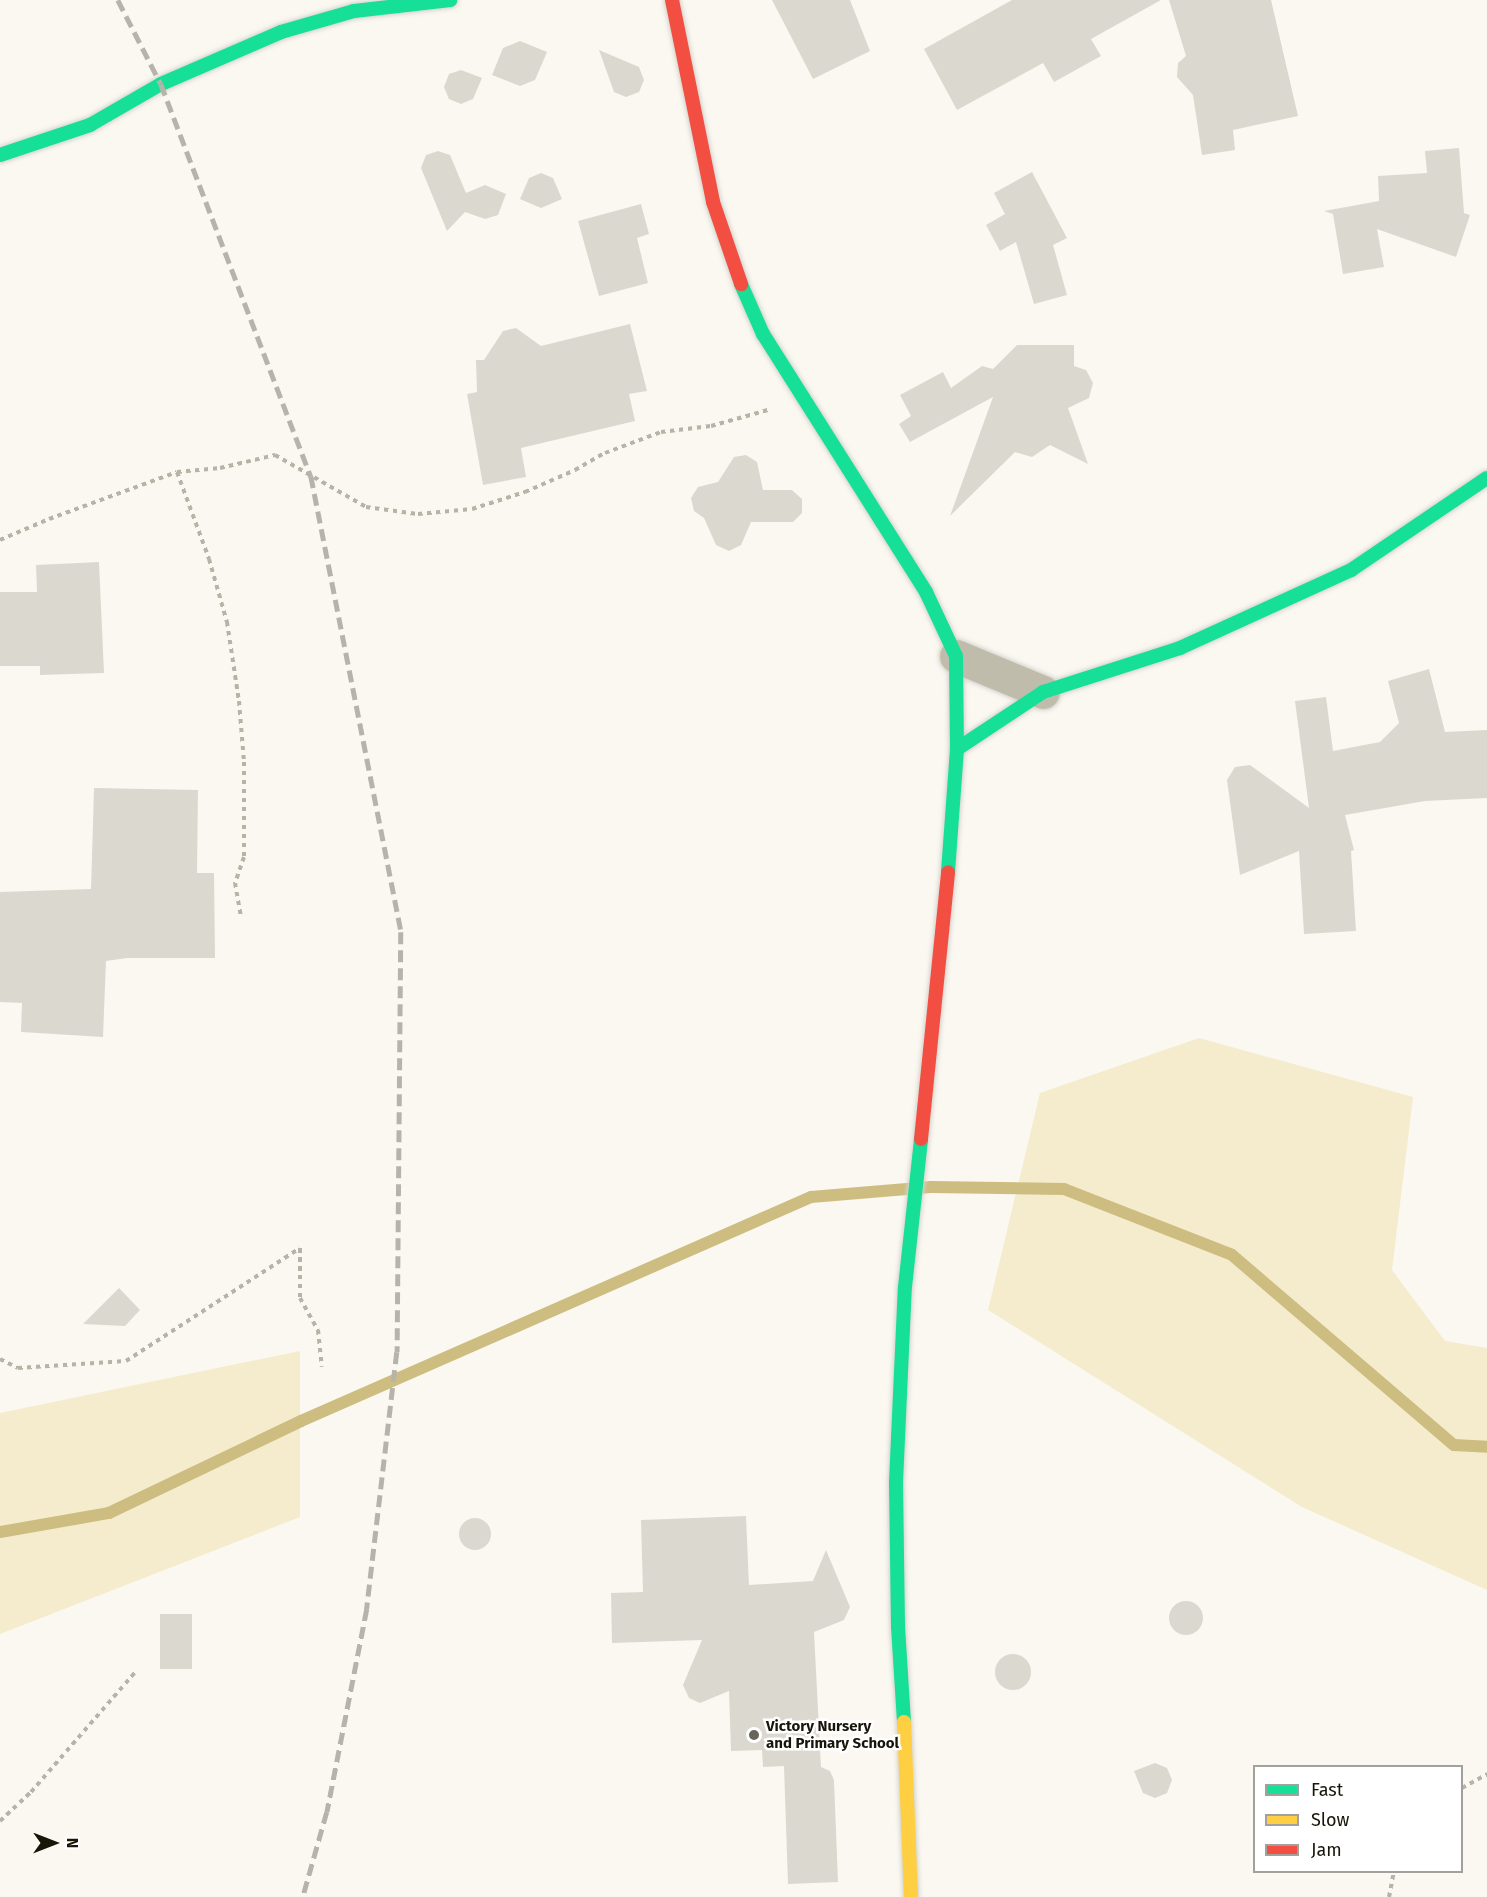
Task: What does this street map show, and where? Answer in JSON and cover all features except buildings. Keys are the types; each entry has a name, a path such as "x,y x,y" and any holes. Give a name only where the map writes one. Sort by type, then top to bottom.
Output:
{"street":[{"path":"0,155 90,125 161,84 281,32 354,11 450,0"},
{"path":"672,0 716,213 734,267 763,334 926,592 956,656 957,749 945,908 905,1287 897,1470 898,1626 907,1764 911,1897"},
{"path":"957,749 1042,692 1180,648 1351,570 1487,478"},
{"path":"956,656 1042,692"}],"path":[{"path":"0,540 49,519 177,472 220,468 275,454 366,507 418,514 472,509 525,492 575,470 605,453 661,432 686,430 742,418 802,398"},
{"path":"177,472 209,559 227,622 239,701 244,762 244,857 235,883 241,916"},
{"path":"0,1359 18,1368 126,1361 300,1248 300,1298 318,1330 322,1367"},
{"path":"0,1821 31,1792 136,1671"},
{"path":"1463,1787 1487,1774"},
{"path":"1389,1897 1394,1873"}],"shaded area":[{"path":"1199,1038 1413,1097 1392,1270 1445,1341 1487,1348 1487,1590 1302,1507 988,1310 1040,1093"},
{"path":"300,1351 300,1517 0,1634 0,1413"}],"waterway":[{"path":"0,1532 109,1513 301,1421 811,1197 931,1187 1064,1189 1232,1255 1454,1445 1487,1447"}],"railway":[{"path":"118,0 161,84 311,476 401,932 397,1352 367,1609 327,1812 303,1897"}],"traffic: fast":[{"path":"0,155 90,125 161,84 281,32 354,11 450,0"},
{"path":"741,284 763,334 926,592 956,656 957,749 948,872"},
{"path":"957,749 1043,692 1180,648 1351,570 1487,478"},
{"path":"904,1722 898,1626 896,1482 905,1287 921,1139"}],"traffic: slow":[{"path":"904,1722 911,1897"}],"traffic: jam":[{"path":"672,0 713,202 741,284"},
{"path":"921,1139 948,872"}],"place":[{"name":"Victory Nursery and Primary School","path":"754,1735"}]}
